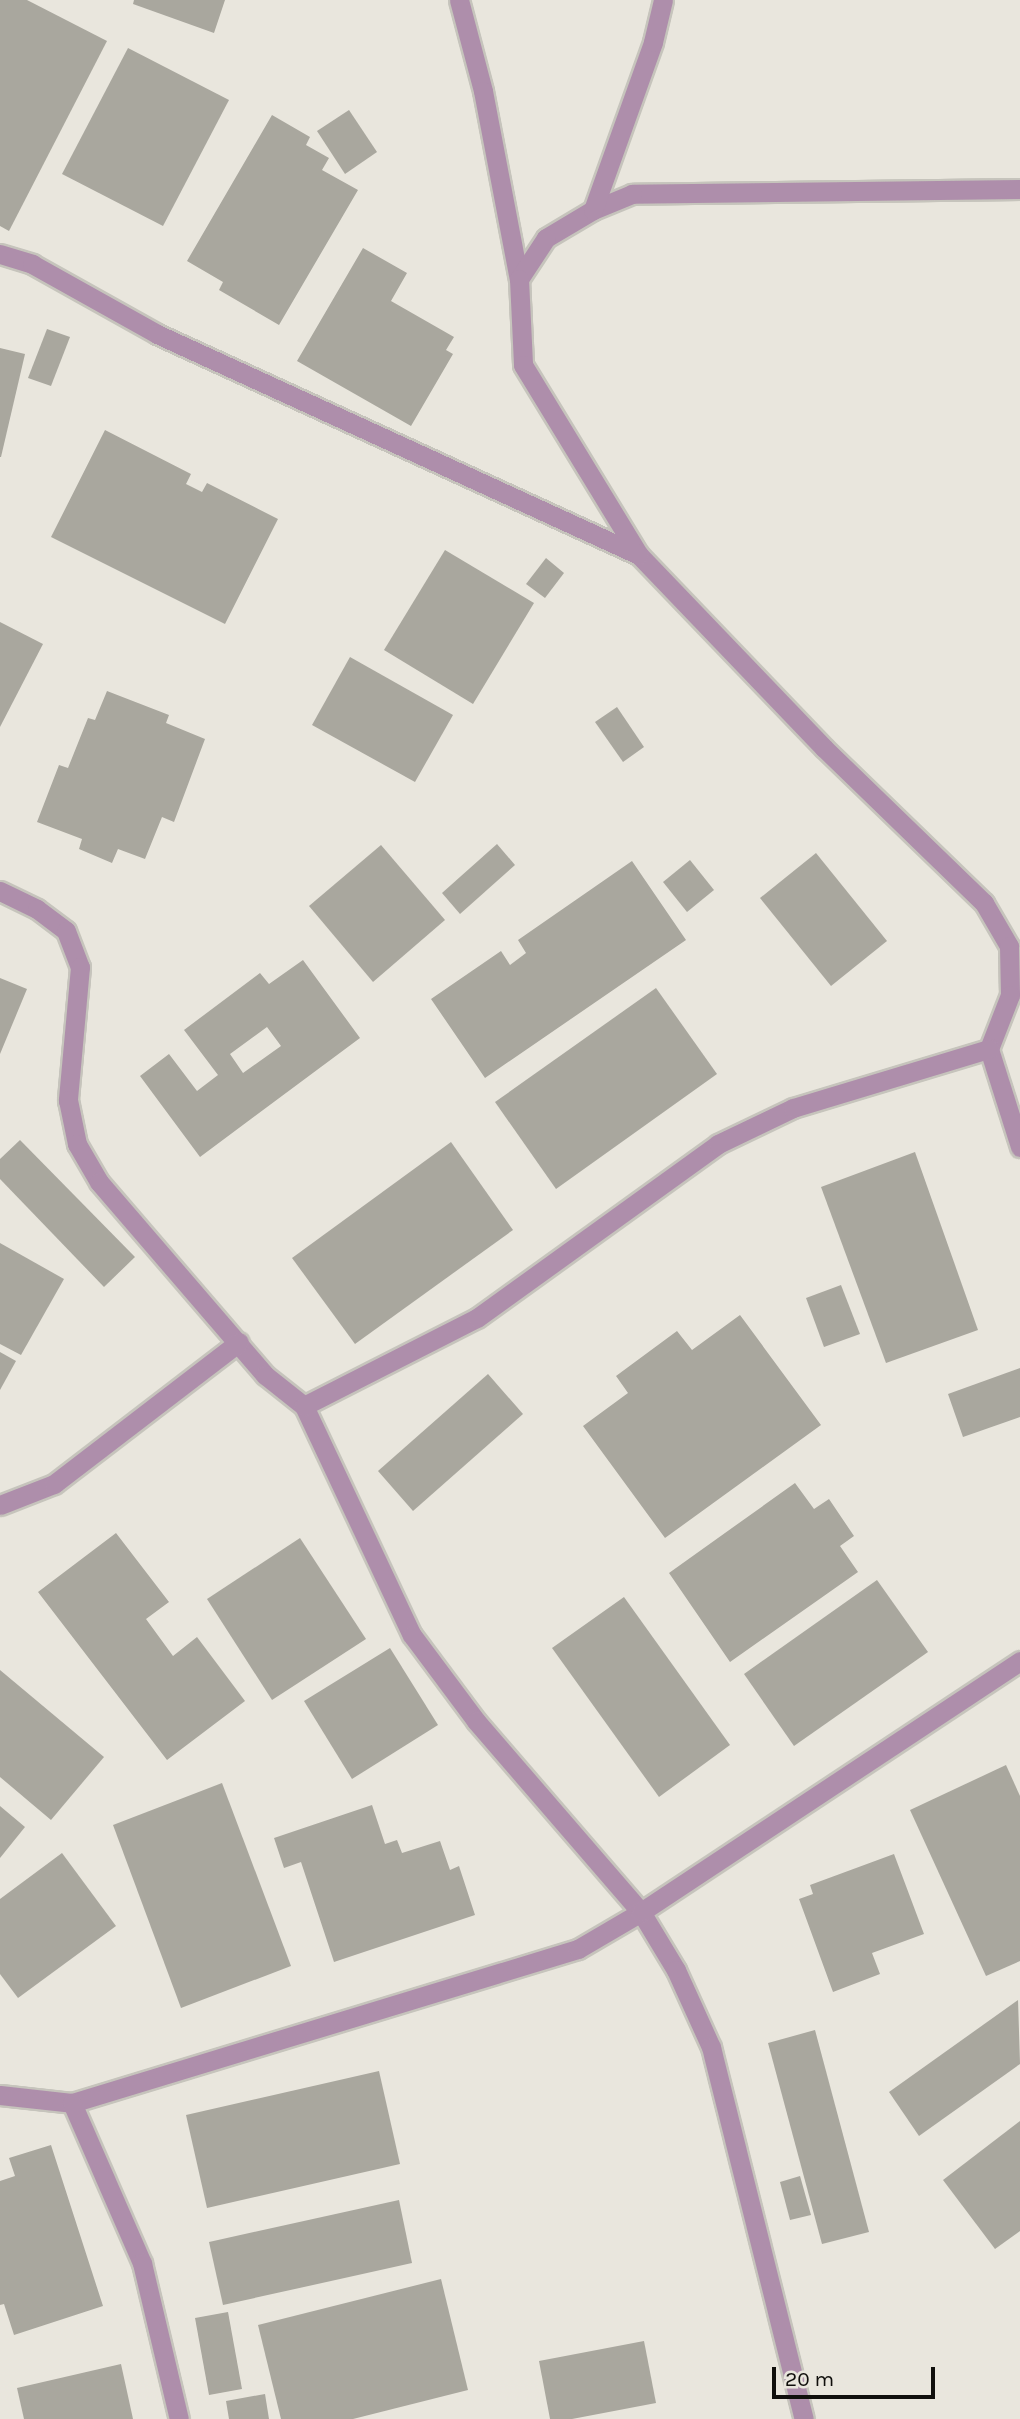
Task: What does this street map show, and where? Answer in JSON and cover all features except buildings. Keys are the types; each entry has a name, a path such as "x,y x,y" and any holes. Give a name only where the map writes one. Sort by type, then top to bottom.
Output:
{"street":[{"path":"459,0 484,91 519,279 523,365 639,555 824,748 984,903 1009,946 1010,995 989,1049 1020,1147"},
{"path":"593,210 653,42 663,0"},
{"path":"519,279 546,238 593,210 632,194 1020,189"},
{"path":"0,254 32,264 157,334 639,555"},
{"path":"0,891 37,909 66,932 80,967 68,1100 77,1144 99,1182 265,1375 304,1406 412,1634 476,1721 641,1912 676,1970 711,2047 804,2419"},
{"path":"304,1406 477,1318 718,1144 793,1108 989,1049"},
{"path":"0,1505 54,1483 239,1342"},
{"path":"0,2095 72,2103 534,1965 578,1949 641,1912 1020,1661"},
{"path":"72,2103 142,2263 179,2419"}]}
